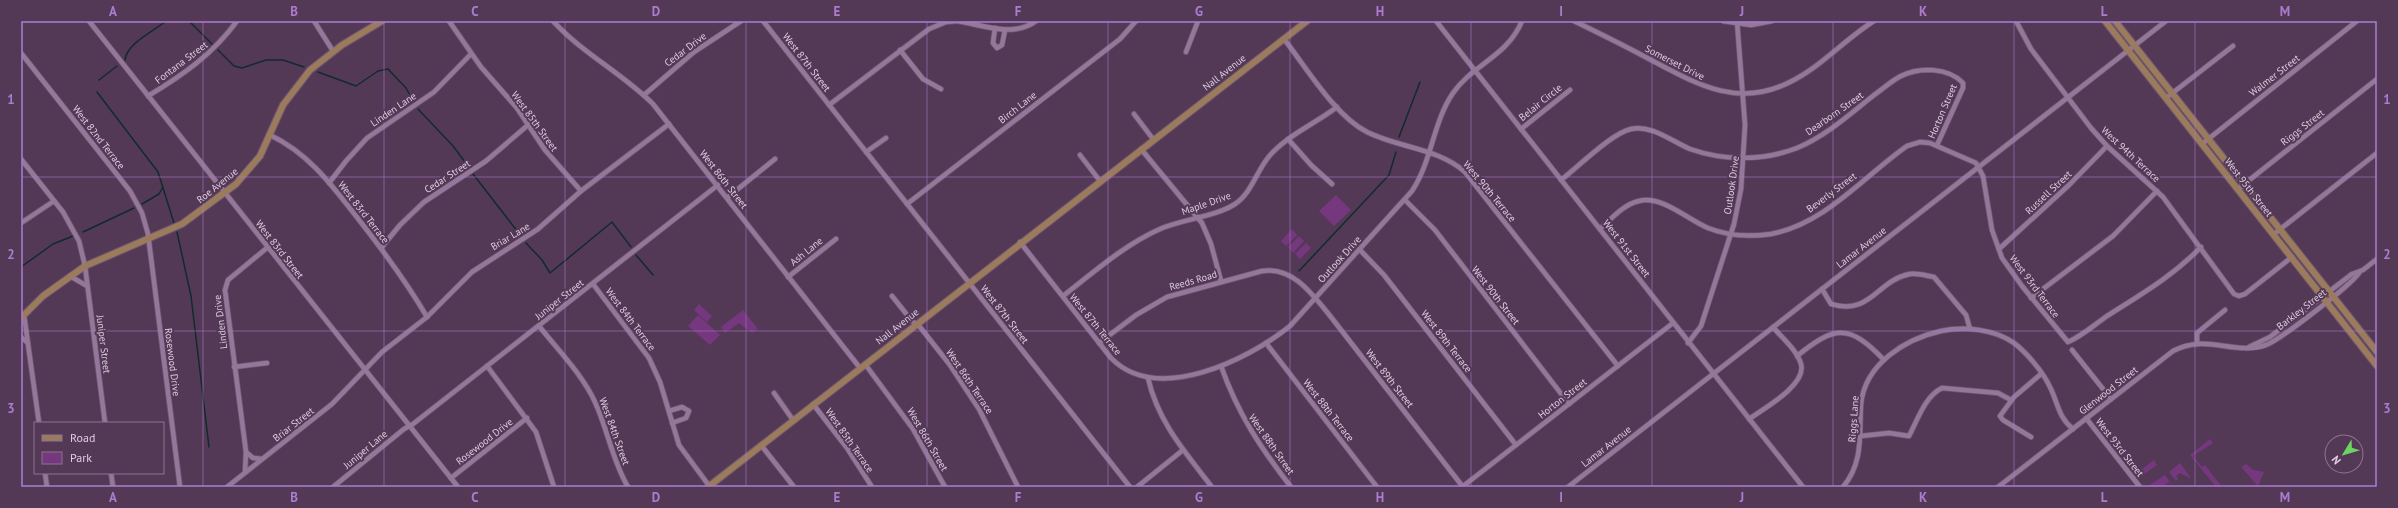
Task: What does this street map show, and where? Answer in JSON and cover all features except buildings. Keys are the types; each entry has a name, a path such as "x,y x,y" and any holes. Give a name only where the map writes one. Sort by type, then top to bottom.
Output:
{"main road":[{"name":"Roe Avenue","path":"22,316 43,296 85,266 182,224 225,193 253,166 270,135 283,105 310,70 333,51 382,21"},
{"name":"Nall Avenue","path":"709,487 1020,242 1307,21"},
{"name":"West 95th Street","path":"2105,21 2377,366"},
{"name":"West 95th Street","path":"2115,21 2377,352"}],"street":[{"name":"West 83rd Street","path":"89,21 456,486"},
{"name":"Fontana Street","path":"148,96 197,64 215,48 237,21"},
{"path":"314,21 333,51"},
{"name":"West 85th Street","path":"449,21 471,54 517,108 550,156 581,191"},
{"name":"West 86th Street","path":"553,21 573,40 619,73 644,95 718,185 860,368"},
{"name":"Cedar Drive","path":"644,95 694,52 740,21"},
{"name":"West 87th Street","path":"763,21 1130,487"},
{"path":"829,105 929,29 946,22 967,22 1005,30 1025,27 1036,21"},
{"name":"Birch Lane","path":"907,204 1120,39 1136,21"},
{"path":"1186,52 1198,21"},
{"name":"West 91st Street","path":"1436,21 1688,343 1804,487"},
{"name":"Outlook Drive","path":"1148,378 1190,374 1221,366 1266,343 1290,326 1405,200 1418,183 1449,100 1461,84 1504,49 1517,32 1522,21"},
{"name":"Somerset Drive","path":"1574,21 1701,86 1726,92 1742,93 1768,91 1790,82 1874,21"},
{"path":"1723,21 1758,25 1772,21"},
{"name":"West 94th Terrace","path":"2016,21 2031,49 2068,98 2107,146 2157,191 2201,247 2234,294 2239,296 2245,294 2292,257"},
{"name":"Lamar Avenue","path":"1568,487 2166,21"},
{"name":"Walmer Street","path":"2202,144 2357,21"},
{"name":"Outlook Drive","path":"1688,343 1701,326 1730,234 1742,189 1745,159 1737,22"},
{"path":"995,28 993,43 997,48 1002,45 1005,30"},
{"name":"West 90th Terrace","path":"1284,39 1348,120 1367,132 1451,161 1465,172 1618,366"},
{"path":"2166,98 2233,46"},
{"path":"900,50 923,79 941,88"},
{"name":"West 82nd Terrace","path":"21,53 130,191 142,213 148,239"},
{"name":"Linden Lane","path":"329,182 346,160 367,138 434,92 471,54"},
{"name":"Dearborn Street","path":"1561,180 1619,134 1632,128 1650,130 1705,154 1745,159 1784,152 1809,142 1837,124 1892,82 1909,72 1932,70 1959,78 1963,83"},
{"name":"Riggs Street","path":"2238,189 2377,79"},
{"name":"Horton Street","path":"1937,145 1963,88 1963,83"},
{"name":"Belair Circle","path":"1521,129 1570,90"},
{"name":"Maple Drive","path":"1063,296 1116,255 1142,238 1176,223 1232,206 1243,198 1265,161 1288,139 1337,107"},
{"path":"1134,114 1154,139"},
{"name":"Briar Lane","path":"365,370 394,342 427,317 472,272 538,229 581,191 669,124"},
{"name":"Cedar Street","path":"381,248 400,225 424,202 486,161 528,125"},
{"name":"West 83rd Terrace","path":"270,135 302,154 329,182 381,248 427,317"},
{"path":"866,152 886,138"},
{"path":"1288,139 1311,165 1332,184"},
{"name":"Beverly Street","path":"1600,229 1632,204 1644,200 1658,202 1698,224 1730,234 1757,235 1798,225 1819,214 1907,146 1924,142 1937,145 1971,160 1979,167"},
{"name":"Russell Street","path":"1999,249 2069,185 2107,146"},
{"path":"1141,149 1197,217 1211,244 1221,281"},
{"path":"2274,234 2377,153"},
{"path":"1080,155 1100,181"},
{"name":"Juniper Street","path":"21,159 54,201 74,231 85,266 105,422"},
{"path":"728,198 775,159"},
{"name":"West 93rd Terrace","path":"1979,167 1983,176 1992,230 2008,269 2068,342 2076,339 2106,317 2152,289 2201,247"},
{"name":"Juniper Street","path":"410,426 718,185"},
{"path":"2031,298 2108,239 2157,191"},
{"name":"West 90th Street","path":"1405,200 1435,230 1569,404"},
{"path":"21,223 54,201"},
{"name":"Rosewood Drive","path":"148,239 180,487"},
{"name":"Ash Lane","path":"788,277 836,239"},
{"name":"West 87th Terrace","path":"1020,242 1111,358 1125,370 1148,378"},
{"name":"Linden Drive","path":"246,472 246,452 225,297 226,284 235,273 268,247"},
{"name":"West 89th Terrace","path":"1360,250 1384,275 1516,445"},
{"name":"Barkley Street","path":"2196,342 2249,347 2267,339 2331,294 2377,259"},
{"name":"Reeds Road","path":"1099,343 1157,302 1182,291 1271,270 1285,272 1300,284"},
{"path":"1822,289 1831,304 1849,307 1870,300 1891,282 1909,274 1934,278 1966,315 1970,329"},
{"path":"70,276 88,286"},
{"name":"West 84th Terrace","path":"592,284 649,358 660,382 668,411 683,452 709,487"},
{"name":"West 89th Street","path":"1300,284 1315,299 1463,487"},
{"name":"West 86th Terrace","path":"892,296 950,365 979,409 1018,487"},
{"path":"2196,342 2197,333 2225,310"},
{"path":"22,316 28,344 38,422"},
{"name":"Horton Street","path":"1463,487 1673,323"},
{"name":"West 84th Street","path":"539,326 583,382 595,401 613,457 628,487"},
{"path":"1750,419 1775,403 1798,380 1801,373 1801,366 1797,356 1773,327"},
{"name":"Riggs Lane","path":"1843,487 1857,463 1864,392 1872,374 1884,360 1898,349 1922,336 1945,330 1970,329 1994,334 2009,340 2023,352 2041,374 2053,392 2060,415 2072,429"},
{"path":"1797,356 1826,335 1839,332 1856,337 1866,342 1884,360"},
{"path":"21,336 28,344"},
{"name":"Glenwood Street","path":"1998,487 2173,351 2187,344 2196,342"},
{"name":"West 88th Terrace","path":"1266,343 1377,487"},
{"path":"2072,350 2111,399"},
{"path":"234,367 267,363"},
{"name":"West 86th Street","path":"865,364 913,428 945,487"},
{"path":"487,366 527,418 540,443 554,487"},
{"name":"West 88th Street","path":"1221,366 1234,400 1248,429 1292,487"},
{"name":"Briar Street","path":"227,487 332,404 365,370"},
{"path":"2031,437 2003,420 2000,416 2011,400 2041,374"},
{"path":"1148,378 1161,418 1183,450 1212,487"},
{"path":"1860,436 1889,433 1909,436 1929,399 1935,391 1942,388 1998,393 2011,400"},
{"path":"774,393 793,420"},
{"name":"West 85th Terrace","path":"813,404 847,448 872,487"},
{"path":"668,411 684,408 688,411 686,418 672,423"},
{"name":"Rosewood Drive","path":"451,478 527,418"},
{"name":"West 93rd Street","path":"2086,418 2140,487"},
{"name":"Juniper Lane","path":"333,487 410,426"},
{"path":"761,445 794,487"},
{"path":"1137,487 1183,450"},
{"path":"246,452 253,458 263,458"},
{"path":"45,474 47,487"},
{"path":"111,474 113,487"}],"green space":[{"path":"1336,195 1351,210 1334,226 1319,211"},
{"path":"1292,229 1297,235 1286,246 1281,241"},
{"path":"1299,236 1304,241 1293,253 1288,247"},
{"path":"1306,243 1311,248 1300,259 1295,254"},
{"path":"699,304 712,316 707,322 694,310"},
{"path":"743,310 758,329 752,333 739,323 725,333 721,327"},
{"path":"698,315 720,335 710,345 688,326"},
{"path":"2210,439 2213,443 2193,456 2202,467 2205,465 2222,487 2216,487 2190,455"},
{"path":"2125,448 2141,470 2154,460 2157,465 2140,477 2121,452"},
{"path":"2180,463 2191,478 2180,473 2176,476 2178,479 2176,481 2169,472"},
{"path":"2246,464 2253,470 2264,472 2258,486 2241,467"},
{"path":"2165,475 2172,485 2169,482 2163,487 2148,486"}],"waterway":[{"path":"125,60 127,54 135,43 166,21"},
{"path":"189,21 213,45"},
{"path":"218,50 234,66 242,68 266,60 283,60 304,67"},
{"path":"99,80 117,66"},
{"path":"318,72 356,86 378,71 388,69 406,88 414,102"},
{"path":"1399,137 1420,82"},
{"path":"97,92 158,172 174,223"},
{"path":"418,109 453,146 468,166"},
{"path":"1299,271 1389,175 1396,152"},
{"path":"473,174 521,236"},
{"path":"142,204 159,194 163,187"},
{"path":"83,232 134,208"},
{"path":"526,243 542,260 550,273 612,222 631,247"},
{"path":"177,232 191,296 209,447"},
{"path":"21,267 53,244 73,236"},
{"path":"636,255 653,275"}]}
